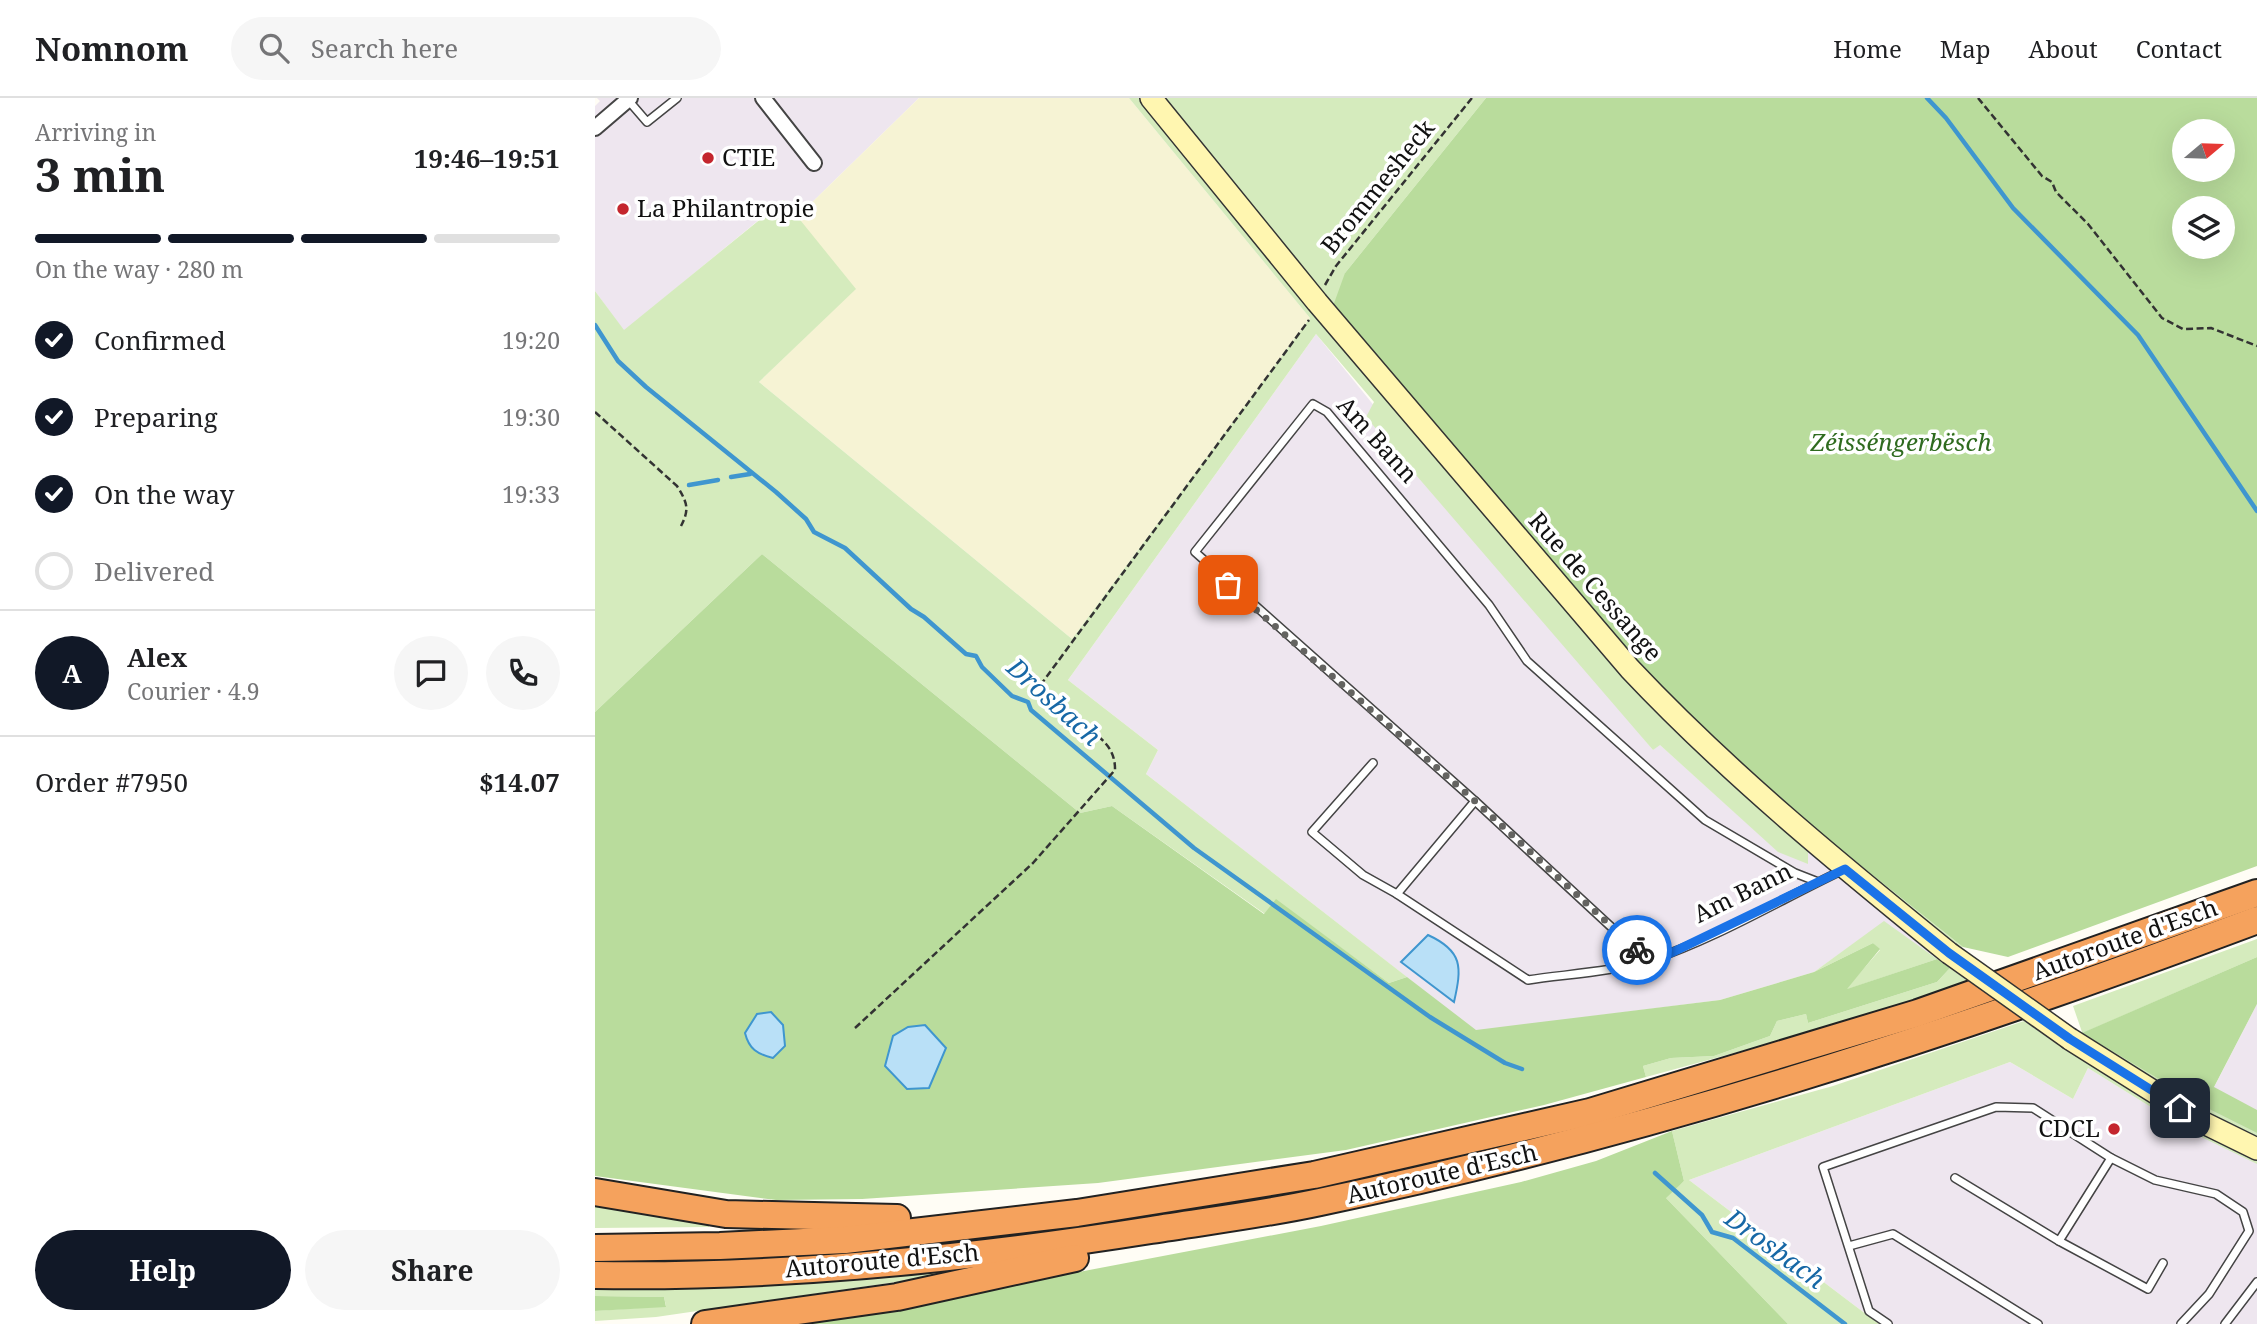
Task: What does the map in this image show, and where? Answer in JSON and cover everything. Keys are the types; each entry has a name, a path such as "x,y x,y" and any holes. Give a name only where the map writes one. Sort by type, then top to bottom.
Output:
{"highway":[{"name":"Autoroute d'Esch","path":"595,1248 845,1240 1077,1213 1314,1175 1590,1112 1918,1013 2257,893"},
{"name":"Autoroute d'Esch","path":"595,1275 726,1273 966,1256 1083,1241 1318,1203 1598,1136 1914,1043 2058,995 2257,920"},
{"path":"705,1324 897,1297 1050,1263 1317,1214 1515,1171 1598,1136"},
{"path":"595,1192 726,1214 863,1220 1077,1213"}],"main road":[{"name":"Rue de Cessange","path":"1151,98 1315,308 1639,679 1685,727 1845,869 1949,953 2070,1039 2202,1122 2257,1149"}],"street":[{"path":"763,98 814,163"},
{"path":"595,128 629,99"}],"lane":[{"path":"629,99 647,122 677,98"},
{"name":"Am Bann","path":"1648,961 1475,801 1195,552 1313,404 1327,412 1489,605 1527,661 1705,820 1795,873 1818,882"},
{"name":"Am Bann","path":"1373,763 1312,832 1363,875 1398,894 1528,980 1648,961 1671,953 1845,869"},
{"path":"1398,894 1475,801"},
{"path":"1888,1324 1869,1311 1823,1167 1996,1107 2033,1108 2111,1158 2155,1180 2216,1194 2243,1212 2249,1231 2209,1294 2181,1324"},
{"path":"2059,1241 2111,1158"},
{"path":"1955,1178 2059,1241 2148,1289 2163,1263"},
{"path":"1849,1246 1893,1234 2038,1324"},
{"path":"2225,1324 2257,1282"}],"path":[{"name":"Brommesheck","path":"855,1028 1033,863 1115,770 1115,759 1109,746 1049,700 1042,683 1315,308 1336,266 1472,98"},
{"path":"1978,98 2042,176 2052,182 2056,192 2088,224 2162,318 2183,329 2211,328 2255,342 2257,346"},
{"path":"595,412 677,486 686,500 688,513 681,526"}],"shaded area":[{"path":"597,98 919,98 797,217 783,200 624,331 595,291 595,106 600,101"},
{"path":"919,98 1129,98 1310,318 1072,639 759,382 855,289 797,217"},
{"path":"1316,334 1653,750 1659,744 1779,852 1808,837 1949,953 1937,959 1884,922 1814,972 1720,1000 1476,1031 1146,774 1158,750 1068,680"},
{"path":"2257,1004 2257,1324 1879,1324 1689,1180 2010,1062 2073,1099 2088,1068 2191,1132"}],"green space":[{"path":"1129,98 1486,98 1345,273 1812,827 1963,947 1949,953 1808,839 1808,864 1778,852 1660,745 1653,750 1366,417 1374,402 1316,334 1068,680 1158,750 1146,774 1407,977 1389,983 1276,900 1265,914 1112,806 1080,813 762,554 595,712 595,291 624,330 784,200 856,289 759,382 1072,639 1310,318"},
{"name":"Zéisséngerbësch","path":"1486,98 2257,98 2257,866 2008,957 1963,947 1812,827 1692,722 1636,664 1333,306 1345,273"},
{"path":"762,554 1080,813 1112,806 1264,914 1276,899 1389,983 1407,977 1476,1030 1720,1000 1814,972 1873,943 1880,949 1847,989 1937,959 1950,968 1937,982 1808,1023 1806,1014 1777,1021 1770,1036 1714,1056 1671,1058 1643,1066 1646,1077 1544,1105 1346,1150 1098,1183 862,1199 776,1200 595,1176 595,712"},
{"path":"1884,921 1937,959 1845,990 1880,950 1873,943 1814,972"},
{"path":"2257,939 2257,957 2083,1033 2207,1108 2257,1133 2257,1164 2191,1132 2088,1068 2073,1099 2010,1062 1689,1180 1879,1324 1788,1324 1665,1197 1684,1181 1672,1131 1833,1086 2024,1021 2057,1044 2082,1032 2073,1006"},
{"path":"2257,957 2257,1004 2214,1087 2257,1110 2257,1133 2207,1108 2082,1033"},
{"path":"1950,968 1969,982 1797,1036 1646,1077 1643,1066 1671,1058 1714,1056 1770,1036 1777,1021 1806,1014 1808,1023 1937,982"},
{"path":"1672,1131 1684,1181 1666,1198 1788,1324 805,1324 1321,1226 1521,1182 1596,1161"},
{"path":"595,1200 709,1219 709,1227 595,1228"},
{"path":"979,1270 656,1317 595,1321 595,1311 666,1306 664,1297 595,1296 595,1287 648,1289"},
{"path":"595,1296 664,1297 666,1307 595,1311"}],"water":[{"path":"1428,935 1448,947 1457,961 1459,970 1454,1002 1401,962"},
{"path":"771,1012 783,1025 785,1046 773,1058 755,1050 745,1033 757,1014"},
{"path":"925,1025 946,1048 929,1088 907,1089 885,1066 893,1036 908,1027"}],"waterway":[{"path":"1927,98 1946,118 2013,208 2138,335 2257,511"},
{"name":"Drosbach","path":"595,325 618,361 646,387 776,492 806,519 814,532 845,548 911,609 966,654 976,656 982,667 1012,696 1028,702 1031,710 1194,848 1430,1017 1505,1063 1522,1069"},
{"path":"731,477 750,474"},
{"path":"689,485 718,480"},
{"name":"Drosbach","path":"1655,1173 1702,1215 1712,1232 1733,1238 1845,1324"}],"way so far":[{"path":"1228,585 1475,801 1637,950"}],"place":[{"name":"CTIE","path":"708,158"},
{"name":"La Philantropie","path":"623,209"},
{"name":"CDCL","path":"2114,1129"}],"route":[{"path":"1637,950 1648,961 1671,953 1845,869 1949,953 2070,1039 2180,1108"}]}
